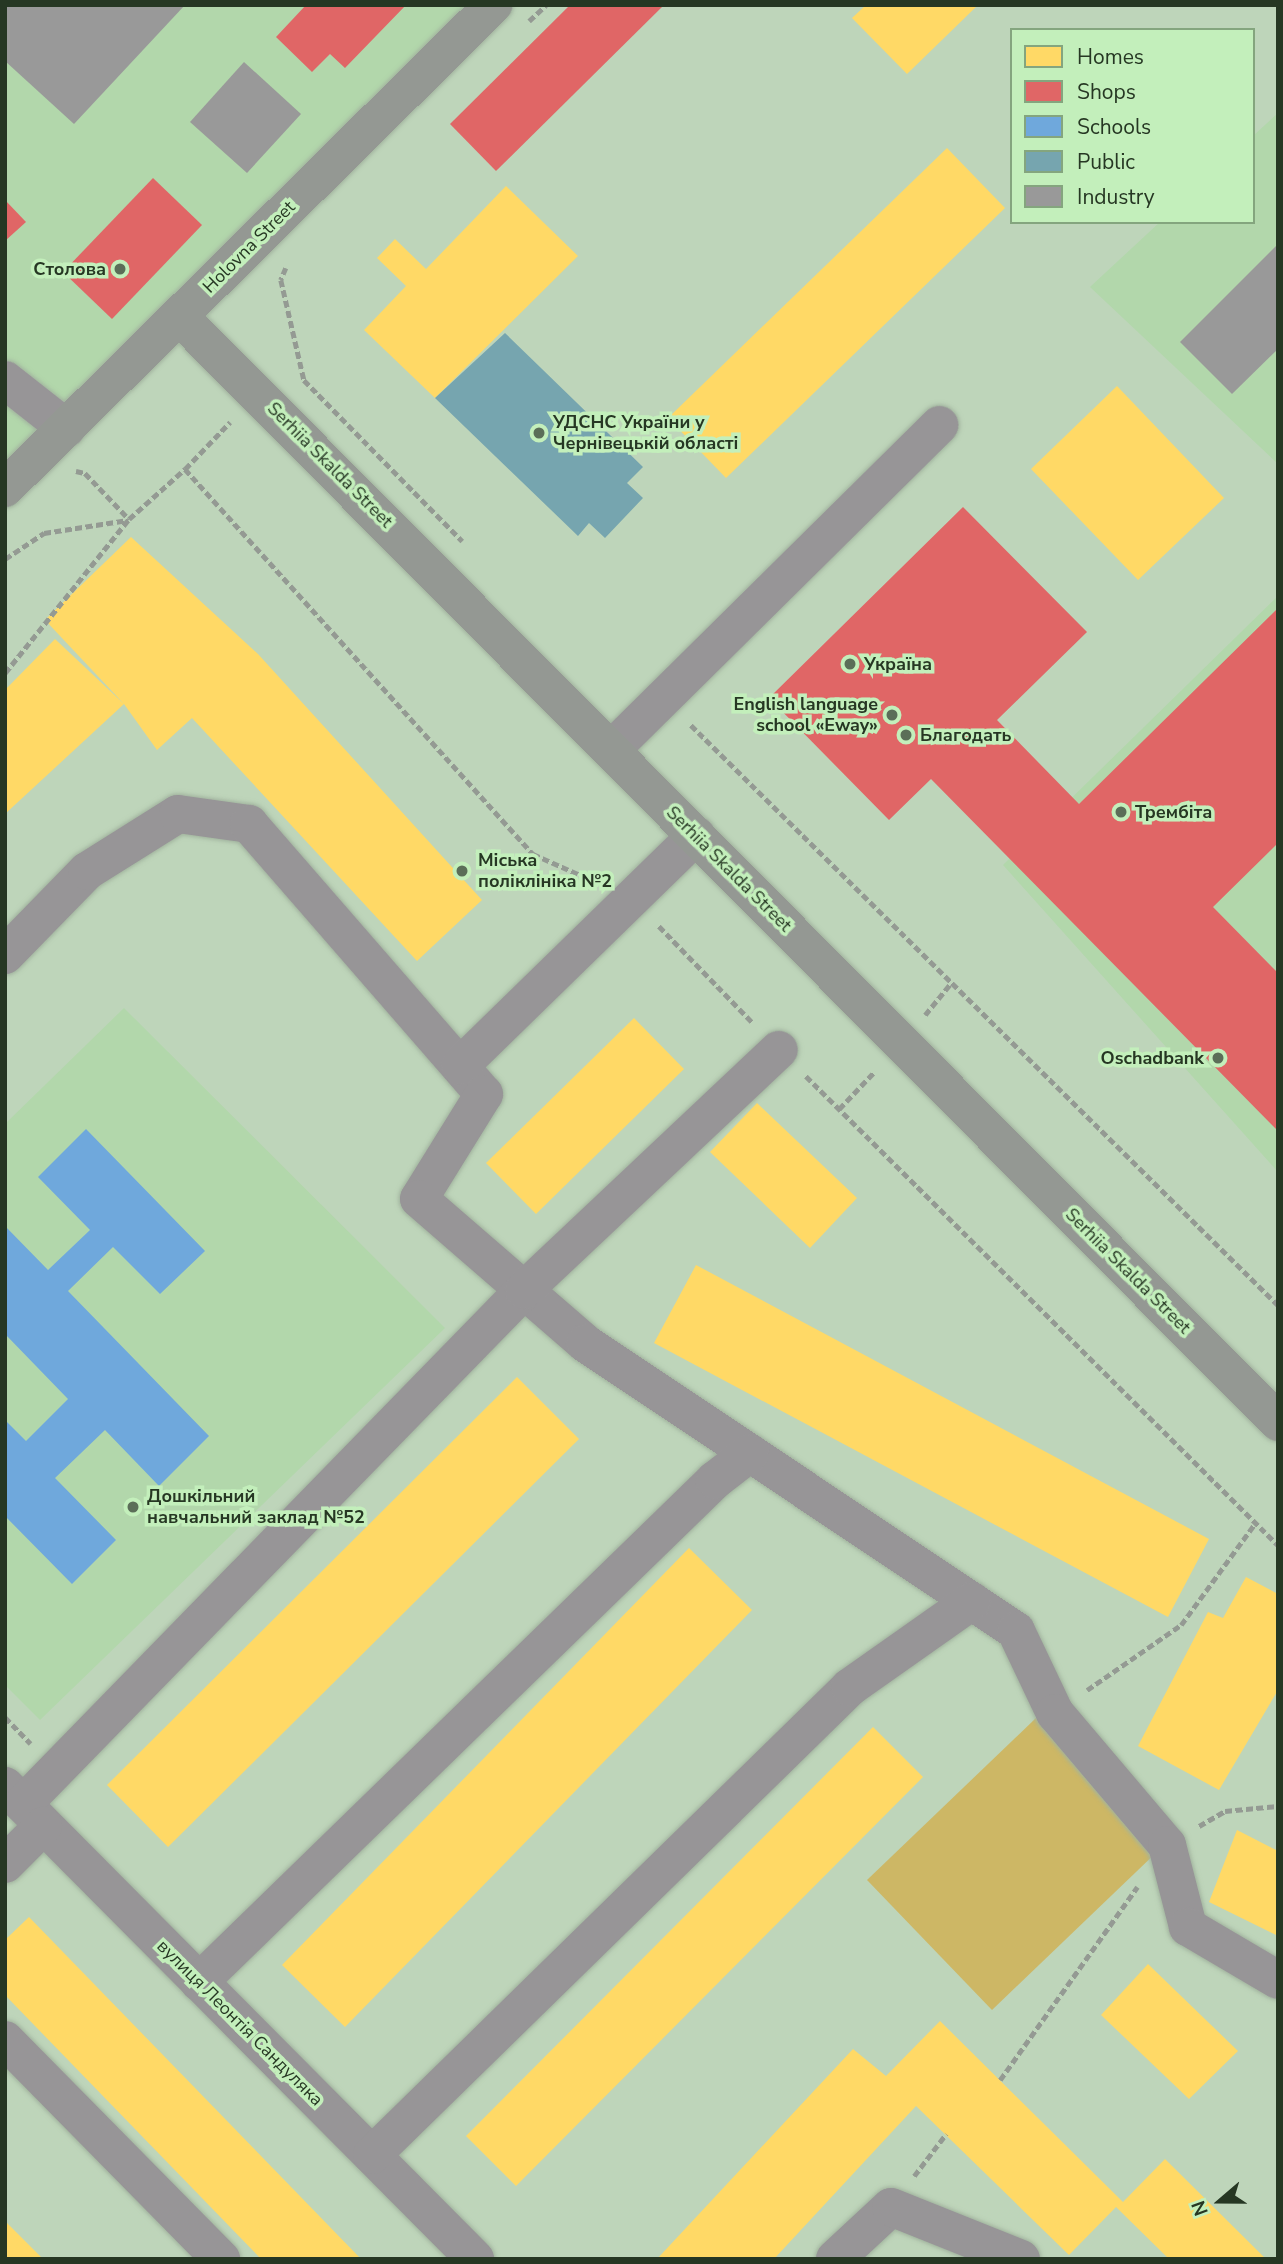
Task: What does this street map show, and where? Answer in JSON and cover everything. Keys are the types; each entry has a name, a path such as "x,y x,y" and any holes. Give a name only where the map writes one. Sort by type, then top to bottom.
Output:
{"main road":[{"name":"Holovna Street","path":"5,488 493,5"},
{"name":"Serhiia Skalda Street","path":"179,316 1277,1420"}],"street":[{"path":"5,380 66,428"},
{"path":"611,750 939,425"},
{"path":"5,956 87,871 178,814 249,824 484,1094 419,1199 585,1343 1016,1632 1055,1713 1167,1845 1188,1927 1278,1980"},
{"path":"460,1066 630,897 696,836"},
{"path":"5,1864 24,1805 524,1290 779,1050"},
{"path":"199,1982 715,1480 750,1453"},
{"path":"372,2155 850,1687 972,1601"},
{"name":"вулиця Леонтія Сандуляка","path":"24,1805 475,2259"},
{"path":"5,2040 221,2259"},
{"path":"835,2259 891,2207 1021,2259"}],"path":[{"path":"5,674 129,519 185,469 533,854 630,897 779,1050 1278,1545"},
{"path":"5,559 44,533 129,519"},
{"path":"1055,1713 1181,1625 1256,1522"},
{"path":"1000,2080 1167,1845 1225,1811 1278,1806"},
{"path":"891,2207 946,2134"}],"shaded area":[{"path":"5,5 483,5 5,478"},
{"path":"1278,113 1278,464 1090,287 1158,224 1255,224 1255,134"},
{"path":"1278,596 1278,1172 1003,865"},
{"name":"Дошкільний навчальний заклад №52","path":"124,1008 445,1328 40,1720 5,1685 5,1124"},
{"path":"1036,1718 1160,1849 992,2010 867,1880"}],"building: Homes":[{"path":"866,5 978,5 907,74 852,18"},
{"path":"947,148 1005,208 726,478 668,418"},
{"path":"506,186 578,256 435,398 364,330 406,286 377,258 395,239 426,269"},
{"path":"1117,386 1224,498 1138,580 1031,469"},
{"path":"131,537 258,654 482,900 417,961 192,718 157,750 124,704 45,620"},
{"path":"55,639 124,704 5,814 5,690"},
{"path":"634,1018 684,1069 536,1214 486,1163"},
{"path":"757,1103 857,1198 810,1248 710,1152"},
{"path":"696,1265 1209,1539 1168,1617 654,1343"},
{"path":"517,1377 579,1439 168,1847 107,1785"},
{"path":"689,1548 752,1610 345,2027 282,1965"},
{"path":"1246,1577 1278,1594 1278,1690 1219,1790 1138,1746 1208,1612 1223,1618"},
{"path":"873,1727 923,1777 516,2186 466,2136"},
{"path":"1237,1830 1278,1851 1278,1936 1209,1902"},
{"path":"29,1917 361,2259 261,2259 5,1995 5,1940"},
{"path":"1148,1964 1238,2051 1189,2099 1101,2015"},
{"path":"940,2021 1123,2202 1165,2159 1266,2259 1169,2259 1116,2207 1069,2255 916,2106 774,2259 657,2259 853,2049 886,2076"},
{"path":"5,2221 43,2259 5,2259"}],"building: Shops":[{"path":"306,5 406,5 345,68 330,54 312,72 276,37"},
{"path":"570,5 664,5 496,171 450,124"},
{"path":"153,178 202,225 112,319 63,272"},
{"path":"5,200 26,222 5,241"},
{"name":"Трембіта","path":"963,507 1087,632 997,720 1079,804 1278,608 1278,843 1213,907 1278,973 1278,1131 931,779 889,820 769,698"}],"building: Schools":[{"path":"86,1129 205,1251 160,1294 113,1247 68,1291 209,1436 159,1486 105,1430 55,1478 116,1540 72,1584 5,1516 5,1420 26,1441 68,1399 5,1334 5,1226 48,1270 90,1230 38,1177"}],"building: Public":[{"name":"УДСНС України у Чернівецькій області","path":"505,333 643,467 627,483 643,498 605,538 589,523 578,536 435,398"}],"building: Industry":[{"path":"5,5 185,5 74,124 5,61"},
{"path":"244,62 301,114 247,173 190,122"},
{"path":"1278,244 1278,349 1232,394 1180,342"}],"place":[{"name":"Столова","path":"120,269"},
{"name":"УДСНС України у Чернівецькій області","path":"539,433"},
{"name":"Україна","path":"850,664"},
{"name":"English language school «Eway»","path":"892,715"},
{"name":"Благодать","path":"906,735"},
{"name":"Трембіта","path":"1121,812"},
{"name":"Міська поліклініка №2","path":"462,871"},
{"name":"Oschadbank","path":"1218,1058"},
{"name":"Дошкільний навчальний заклад №52","path":"133,1507"}]}
